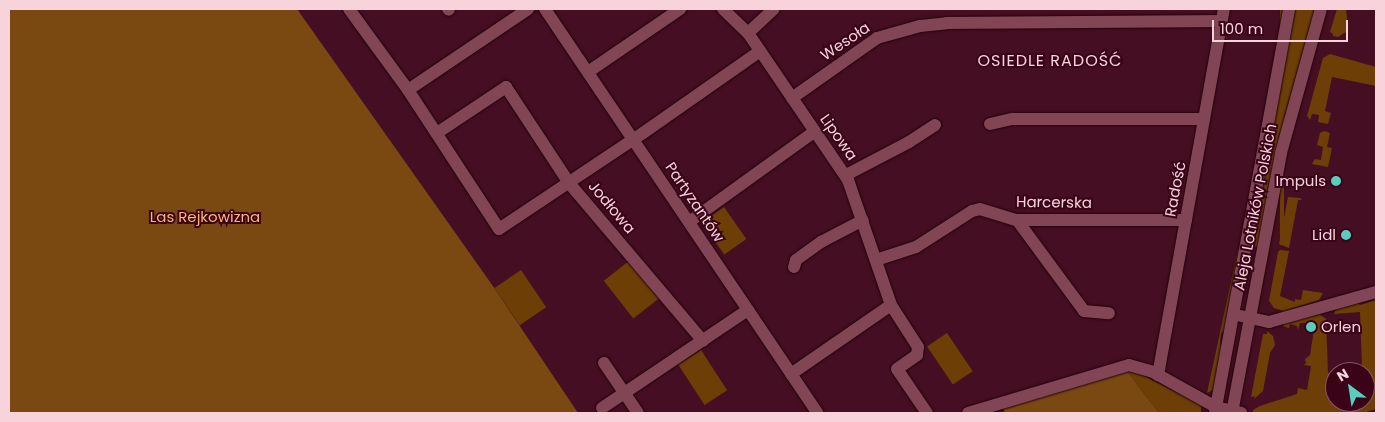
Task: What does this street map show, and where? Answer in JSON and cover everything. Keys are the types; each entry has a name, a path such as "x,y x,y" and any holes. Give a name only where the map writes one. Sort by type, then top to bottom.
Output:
{"street":[{"path":"349,9 408,90 499,229 569,183 760,50"},
{"path":"408,90 528,9"},
{"name":"Partyzantów","path":"545,9 818,413"},
{"path":"588,72 680,9"},
{"name":"Lipowa","path":"723,9 748,32 846,175 891,305 919,349 917,355 896,369 927,413"},
{"path":"748,32 774,9"},
{"name":"Aleja Lotników Polskich","path":"1216,410 1289,9"},
{"name":"Aleja Lotników Polskich","path":"1235,412 1249,318 1280,152 1321,9"},
{"name":"Wesoła","path":"792,98 881,35 920,26 947,23 1223,15"},
{"name":"Radość","path":"1158,375 1223,15"},
{"name":"Jodłowa","path":"436,133 506,87 569,183 703,341"},
{"path":"990,124 1012,119 1204,120"},
{"path":"846,175 909,142 935,125"},
{"path":"688,222 815,131"},
{"name":"Harcerska","path":"876,260 916,247 976,210 1017,220 1186,220"},
{"path":"794,267 796,260 821,242 863,220"},
{"path":"1017,220 1084,312 1110,313"},
{"path":"1234,315 1269,322 1376,292"},
{"path":"791,374 891,305"},
{"path":"602,408 748,310"},
{"path":"604,363 638,413"},
{"path":"968,413 1124,366 1136,365 1158,375 1216,410 1235,412"}],"shaded area":[{"path":"1280,9 1284,9 1284,245 1280,245"},
{"path":"1295,9 1315,9 1279,135 1258,247 1255,246 1260,198"},
{"path":"1337,9 1346,9 1348,27 1346,32 1338,37 1333,36 1330,32"},
{"path":"1330,54 1376,67 1376,86 1332,77 1325,111 1331,113 1328,124 1318,122 1319,115 1312,114 1310,120 1307,116 1323,58"},
{"path":"1324,131 1330,133 1327,147 1332,148 1328,167 1312,164 1315,159 1321,160 1323,147 1317,145 1320,133"},
{"path":"1288,197 1300,198 1302,200 1298,200 1289,248 1279,244"},
{"path":"724,207 746,239 724,254 702,222"},
{"path":"1238,249 1240,249 1226,329 1221,333 1220,344 1222,349 1215,389 1207,393"},
{"path":"1280,250 1289,251 1280,296 1295,302 1295,299 1301,300 1303,290 1323,293 1319,300 1284,311 1274,308 1269,301 1278,252"},
{"path":"629,261 659,299 633,319 604,281"},
{"path":"521,270 546,307 520,325 494,288"},
{"path":"1376,300 1375,409 1375,362 1362,362 1360,312 1334,314 1336,309 1358,302 1360,305"},
{"path":"1319,314 1326,319 1328,362 1325,362 1325,412 1366,412 1253,413 1253,410 1260,406 1297,394 1298,388 1307,390 1311,366 1304,365 1306,363 1305,359 1310,355 1315,323 1300,323 1298,330 1297,326 1290,324 1289,328 1283,326 1283,324"},
{"path":"1267,331 1273,336 1275,345 1270,353 1263,391 1254,399 1255,396 1251,397 1263,334 1267,334"},
{"path":"947,333 973,371 953,385 927,346"},
{"path":"701,350 727,390 704,405 678,365"},
{"path":"1126,370 1136,372 1201,405 1201,413 1159,413"}],"green space":[{"name":"Las Rejkowizna","path":"9,9 297,9 495,289 578,413 9,413"},
{"path":"1126,370 1159,413 1005,413 1002,405"}],"place":[{"name":"Impuls","path":"1336,181"},
{"name":"Lidl","path":"1346,235"},
{"name":"Orlen","path":"1311,327"}],"district":[{"name":"OSIEDLE RADOŚĆ","path":"1050,61"}]}
